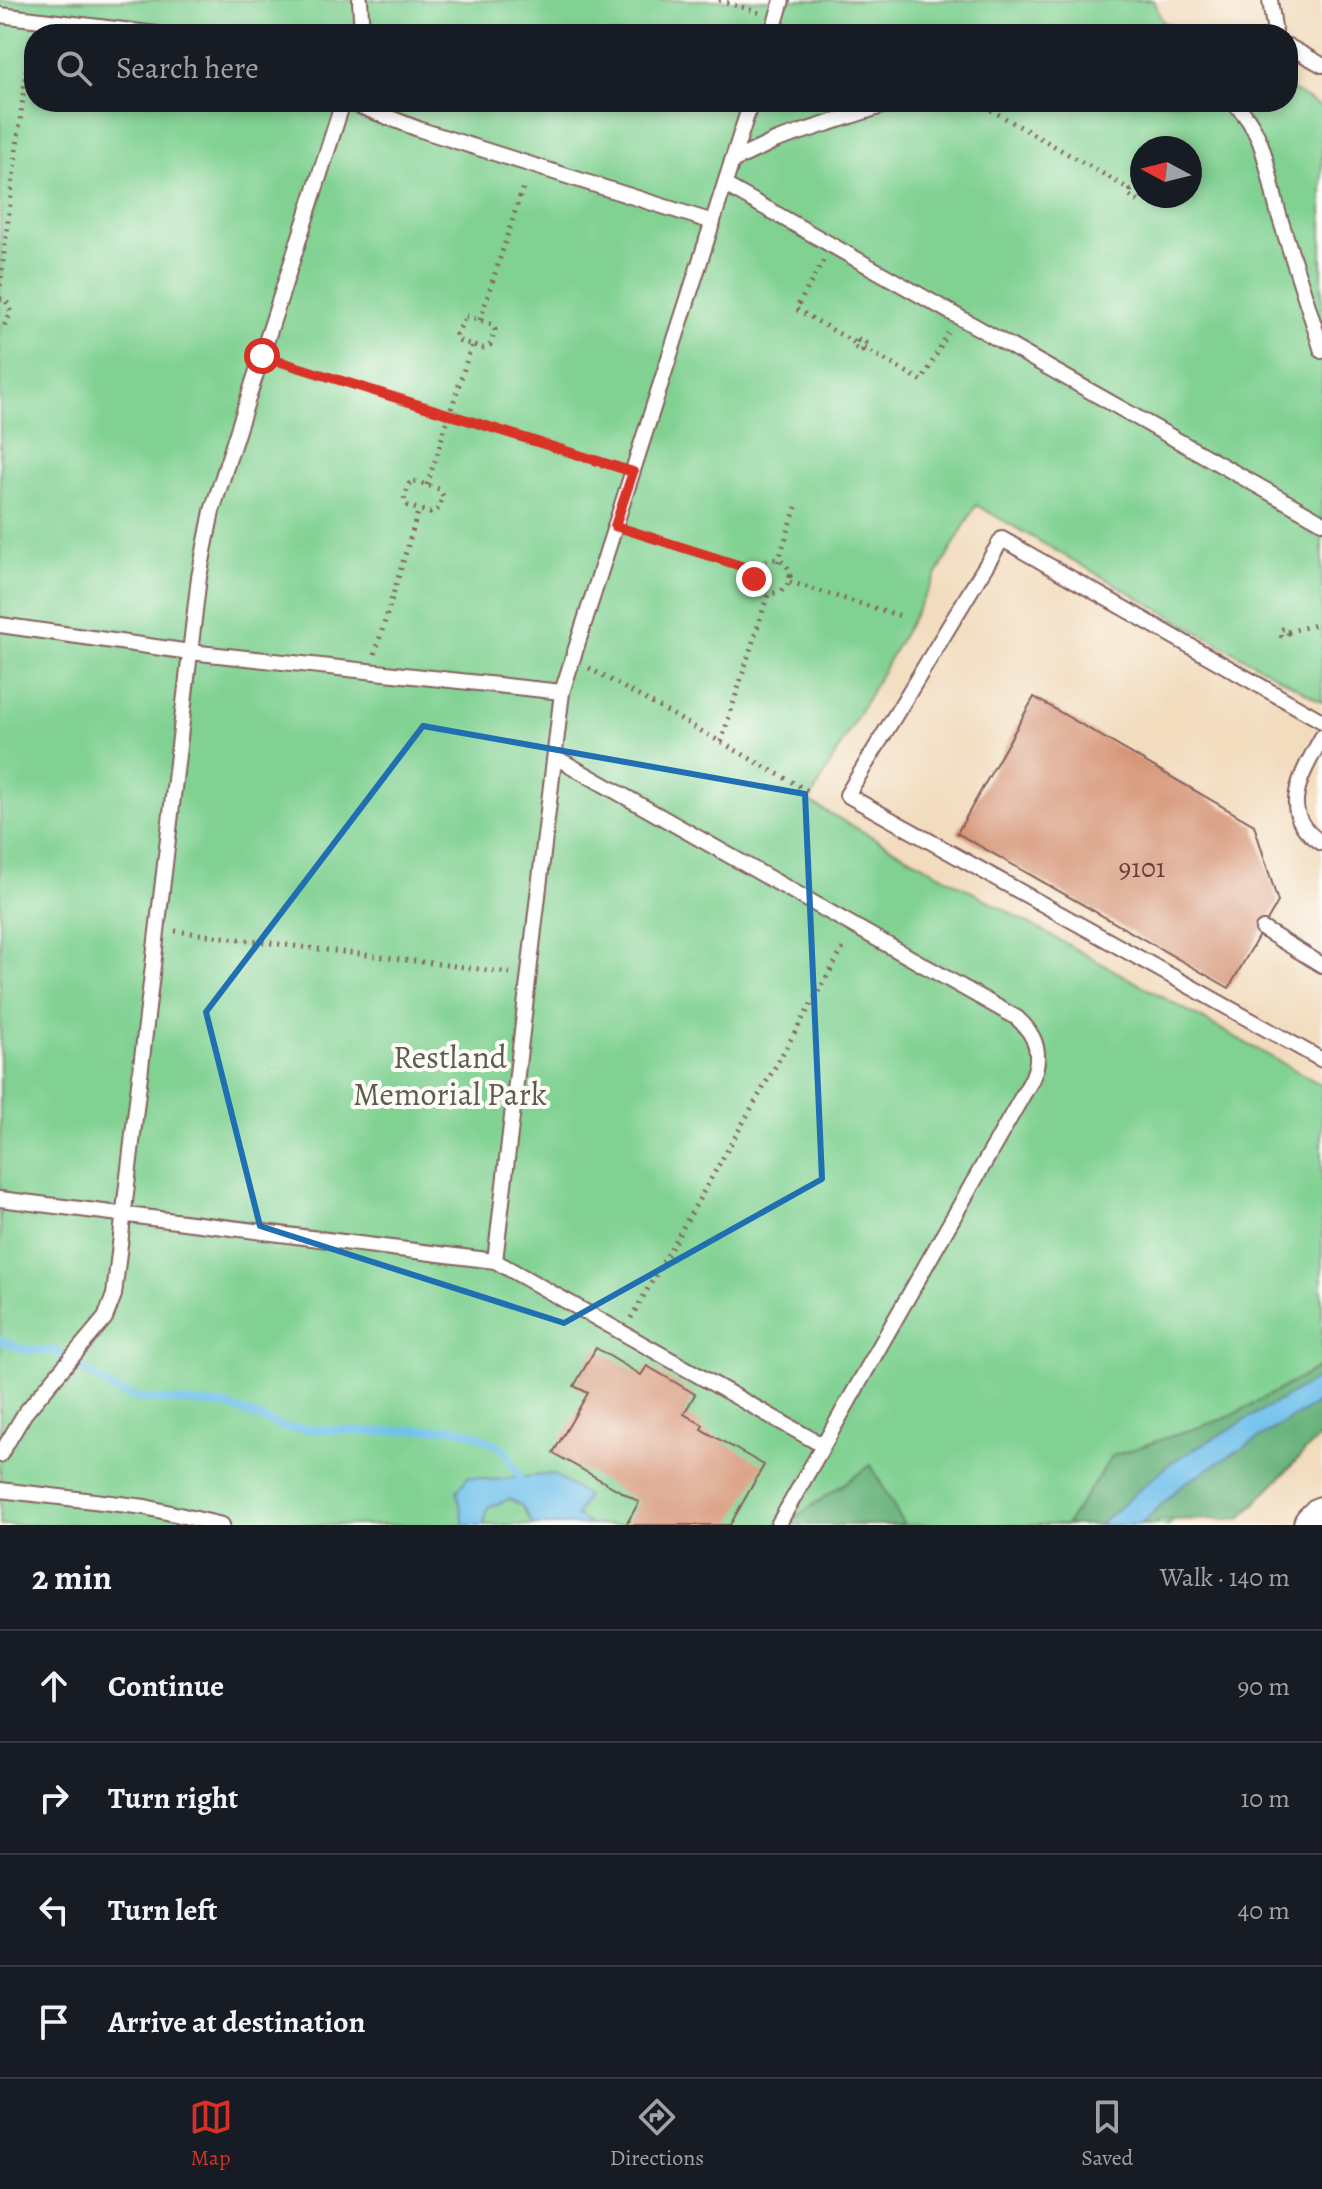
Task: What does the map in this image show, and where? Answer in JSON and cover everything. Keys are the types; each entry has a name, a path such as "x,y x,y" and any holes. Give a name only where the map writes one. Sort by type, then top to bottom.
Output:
{"main road":[{"path":"1314,1525 1322,1517"}],"lane":[{"path":"360,0 361,24"},
{"path":"775,24 782,0"},
{"path":"1270,0 1274,24"},
{"path":"2,11 32,19 74,24"},
{"path":"1298,52 1322,65"},
{"path":"0,1455 12,1430 111,1307 190,652 212,511 343,112"},
{"path":"373,112 713,222"},
{"path":"495,1261 562,692 748,112"},
{"path":"732,161 777,140 863,112"},
{"path":"1244,112 1262,144 1278,211 1322,351"},
{"path":"725,185 1322,522"},
{"path":"1322,721 1002,539 847,795 1322,1060"},
{"path":"0,625 190,652 562,692"},
{"path":"1322,737 1300,778 1295,809 1309,835 1322,843"},
{"path":"555,757 1017,1018 1033,1036 1039,1060 1031,1081 778,1525"},
{"path":"1263,929 1322,965"},
{"path":"0,1199 495,1261 822,1445"},
{"path":"0,1490 145,1507 222,1525"}],"path":[{"path":"719,0 777,18"},
{"path":"31,24 32,19"},
{"path":"0,286 24,86"},
{"path":"994,112 1130,189"},
{"path":"480,320 531,165"},
{"path":"837,264 825,257 796,309 855,343 854,347 862,351 864,348 922,381 951,328"},
{"path":"0,299 6,300 11,313 4,326 0,325"},
{"path":"466,316 480,320 491,324 495,330 490,345 483,348 460,341 456,335 466,316"},
{"path":"427,485 472,344"},
{"path":"262,356 633,472"},
{"path":"414,481 427,485 439,489 443,496 437,510 430,513 408,506 404,500 409,484 414,481"},
{"path":"778,562 796,507"},
{"path":"369,671 419,509"},
{"path":"615,526 757,571"},
{"path":"771,560 784,564 791,575 788,589 769,591 761,588 754,579 757,571 758,566 771,560"},
{"path":"790,582 904,617"},
{"path":"721,742 769,591"},
{"path":"1288,632 1322,623"},
{"path":"572,658 808,791"},
{"path":"623,1332 855,926"},
{"path":"158,928 529,976"}],"highlighted area":[{"path":"423,726 805,794 822,1179 564,1323 260,1226 206,1012"}],"green space":[{"name":"Restland Memorial Park","path":"0,0 1154,0 1162,21 1168,24 24,24 24,112 1298,112 1298,94 1322,107 1322,702 976,505 809,802 1322,1085 1322,1368 1169,1525 0,1525"},
{"path":"1322,1366 1322,1434 1240,1519 1159,1520 1155,1525 1066,1525 1112,1456 1229,1417"},
{"path":"871,1465 904,1525 788,1525 790,1521"}],"water":[{"path":"1322,1376 1322,1400 1183,1484 1140,1525 1099,1525 1169,1464"},
{"path":"553,1474 587,1496 576,1516 591,1525 533,1525 522,1506 510,1499 488,1507 484,1525 464,1525 457,1491 469,1476 492,1480"}],"building":[{"path":"1034,697 1254,825 1278,902 1229,988 957,833"},
{"path":"596,1348 641,1375 647,1366 695,1394 684,1414 703,1425 701,1429 764,1465 730,1525 626,1525 639,1502 553,1453 588,1393 574,1386"}],"waterway":[{"path":"0,1340 24,1350 56,1351 114,1390 137,1398 228,1406 285,1428 377,1432 452,1428 477,1435 505,1450 519,1477"}],"route":[{"path":"262,356 633,472 615,526 757,571 754,579"}]}
